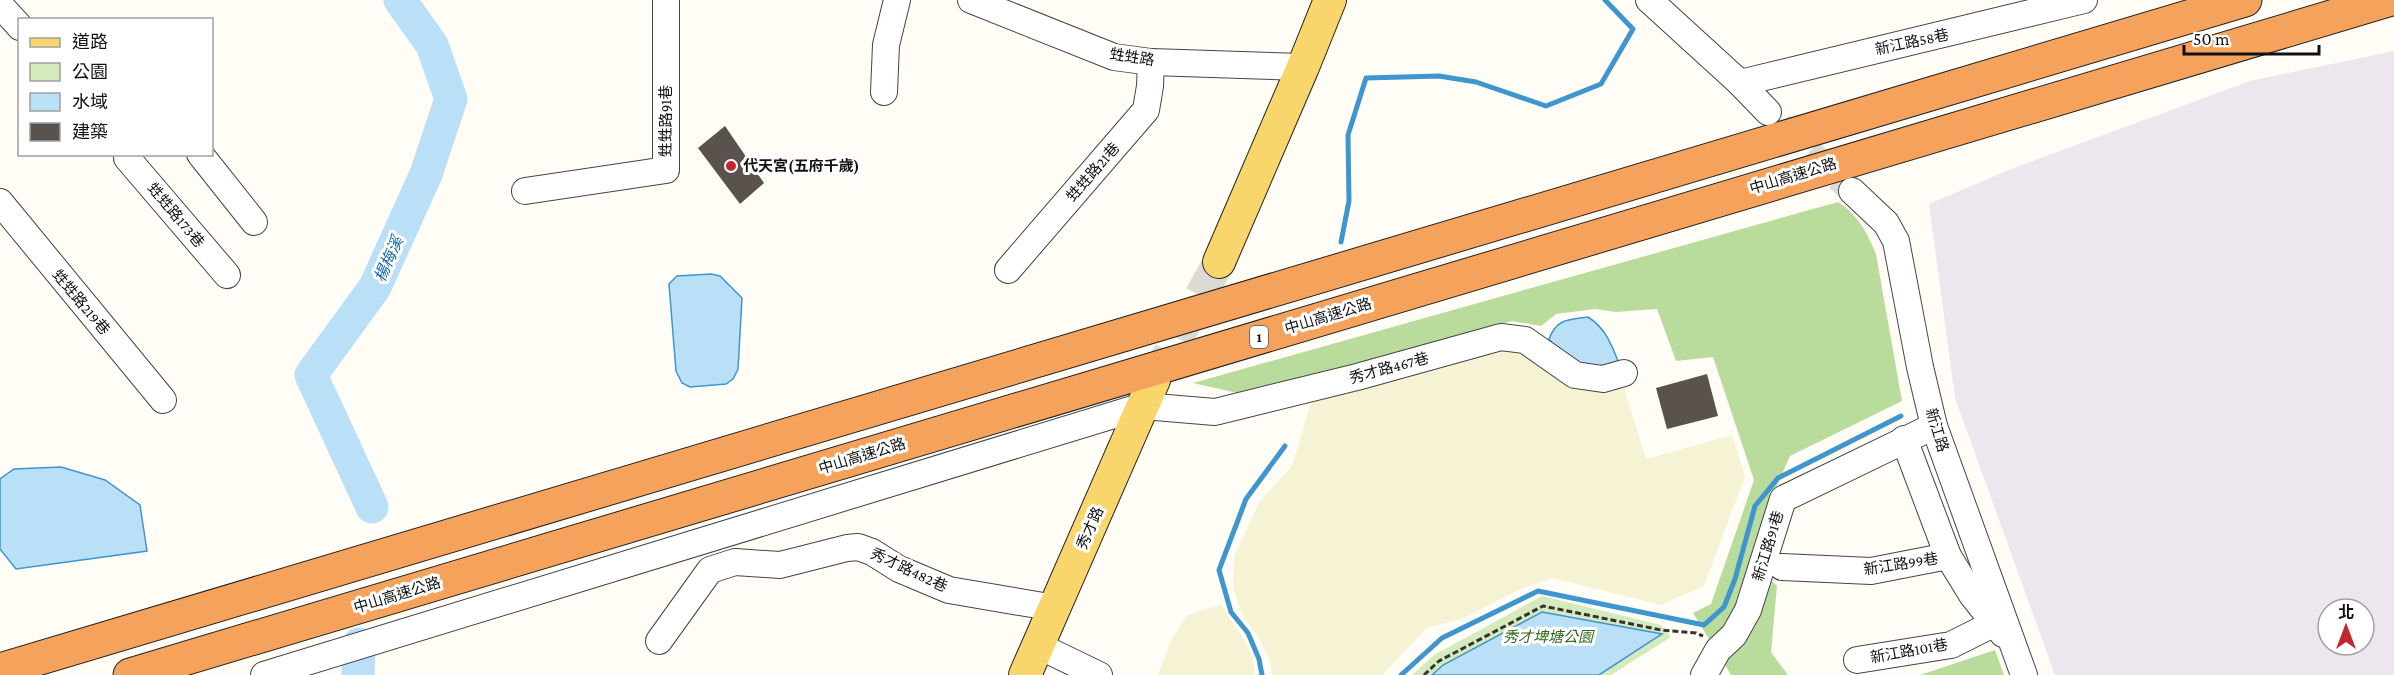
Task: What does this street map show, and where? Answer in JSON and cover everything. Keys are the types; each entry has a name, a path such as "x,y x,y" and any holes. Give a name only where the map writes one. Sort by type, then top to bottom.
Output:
{"highway":[{"path":"0,670 2245,0"},
{"name":"中山高速公路","path":"130,675 2388,0"}],"main road":[{"path":"1219,262 1330,0"},
{"name":"秀才路","path":"1025,675 1148,393"}],"street":[{"name":"甡甡路91巷","path":"525,191 666,170 666,0"},
{"path":"884,92 886,45 897,0"},
{"name":"甡甡路","path":"971,0 1114,57 1150,62 1303,67"},
{"name":"新江路58巷","path":"1740,83 2084,0"},
{"path":"1662,4 1768,112"},
{"path":"0,5 18,25"},
{"name":"甡甡路21巷","path":"1008,270 1146,110 1150,86 1150,62"},
{"name":"甡甡路173巷","path":"128,156 227,275"},
{"path":"203,156 254,222"},
{"name":"新江路","path":"1852,191 1886,223 1896,241 1920,367 1934,426 2024,675"},
{"name":"甡甡路219巷","path":"0,202 163,400"},
{"name":"秀才路467巷","path":"1148,393 1215,412 1357,377 1501,337 1525,339 1575,375 1603,379 1624,373"},
{"path":"264,675 424,626 1148,393"},
{"name":"新江路91巷","path":"1704,675 1723,645 1734,635 1748,610 1783,499 1934,426"},
{"path":"1904,439 1948,556 1972,595 2013,645"},
{"name":"秀才路482巷","path":"659,641 710,570 735,562 780,565 858,547 872,552 899,569 949,590 1055,608"},
{"name":"新江路99巷","path":"1782,567 1871,571 1948,556"},
{"name":"新江路101巷","path":"1857,660 1951,645 1994,624"},
{"path":"1039,646 1100,675"}],"path":[{"path":"1424,675 1439,661 1543,606 1661,630 1696,633 1723,645"}],"shaded area":[{"path":"2394,51 2394,675 2055,675 1955,398 1929,204 2011,169 2250,81"},
{"path":"1522,348 1574,386 1624,388 1646,459 1732,435 1745,476 1704,586 1661,605 1552,578 1514,592 1462,619 1427,628 1382,675 1272,675 1270,661 1259,638 1242,615 1233,587 1234,556 1260,501 1292,466 1312,400 1495,349"},
{"path":"1221,605 1247,644 1253,658 1255,675 1158,675 1172,638 1188,615"}],"green space":[{"path":"1838,202 1861,225 1876,254 1902,401 1790,456 1771,499 1751,561 1777,586 1771,652 1788,675 1731,675 1693,613 1711,604 1754,480 1713,357 1676,361 1657,309 1616,312 1595,309 1556,314 1541,326 1512,321 1242,394 1193,383"},
{"name":"秀才埤塘公園","path":"1542,596 1661,625 1671,637 1611,675 1412,675 1434,655"},
{"path":"1995,650 2004,675 1920,675"}],"water":[{"path":"711,274 720,276 742,298 738,369 733,379 726,384 690,387 682,383 676,371 669,284 677,276"},
{"path":"1588,317 1603,331 1613,348 1618,361 1609,367 1599,369 1580,365 1562,354 1549,339 1556,327 1564,321"},
{"path":"61,467 105,480 140,505 147,551 16,569 0,549 0,479 14,469"},
{"name":"秀才埤塘公園","path":"1542,612 1662,634 1599,675 1432,675 1443,665"}],"building":[{"name":"代天宮(五府千歲)","path":"725,126 764,183 740,204 698,148"},
{"path":"1707,374 1718,416 1667,429 1656,388"}],"waterway":[{"name":"楊梅溪","path":"372,507 311,375 375,287 426,174 451,99 432,45 400,0"},
{"path":"1341,242 1349,201 1348,135 1366,78 1439,76 1476,82 1546,106 1601,84 1633,29 1605,0"},
{"path":"1401,675 1442,638 1538,591 1704,625 1724,607 1735,579 1755,506 1778,478 1901,416"},
{"path":"1262,675 1259,659 1248,633 1231,612 1219,570 1246,499 1285,446"},
{"name":"楊梅溪","path":"358,675 359,644"}],"tunnel":[{"path":"1781,125 1852,191"},
{"path":"1154,380 1219,262"}],"place":[{"name":"代天宮(五府千歲)","path":"731,166"}]}
